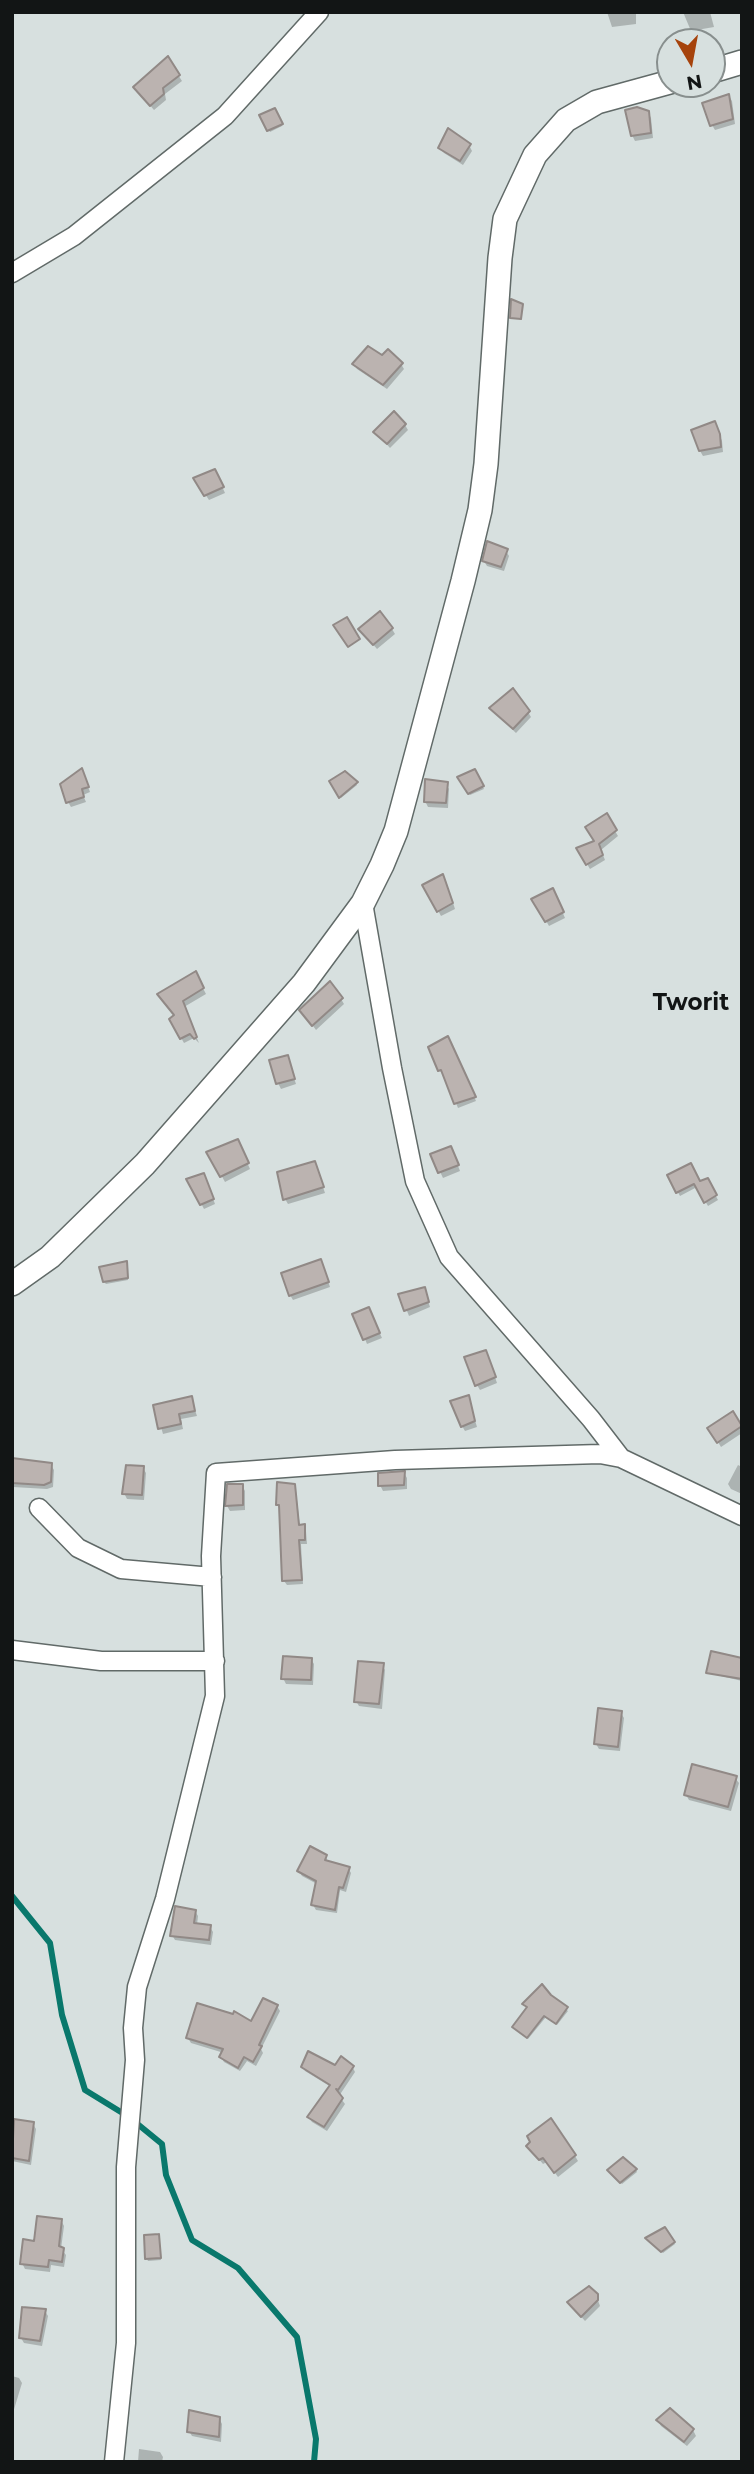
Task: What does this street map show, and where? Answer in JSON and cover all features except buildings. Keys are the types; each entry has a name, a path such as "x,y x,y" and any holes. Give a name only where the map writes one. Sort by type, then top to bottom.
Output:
{"street":[{"path":"12,273 74,236 225,116 319,12"},
{"path":"12,1284 50,1257 145,1164 304,983 363,903 396,831 480,510 505,219 535,155 566,120 597,102 656,86"},
{"path":"363,903 415,1181 432,1224 449,1257 592,1419 621,1458"},
{"path":"114,2462 126,2343 126,2167 135,2060 133,2028 137,1987 165,1899 215,1696 212,1577 216,1473 408,1460 600,1454 621,1458 742,1516"},
{"path":"39,1508 78,1548 121,1569 212,1577"},
{"path":"12,1650 101,1661 215,1661"}],"waterway":[{"path":"12,1896 50,1943 62,2015 85,2090 129,2117 162,2144 166,2175 192,2240 238,2268 297,2337 316,2439 314,2462"}],"district":[{"name":"Tworit","path":"691,1003"}]}
